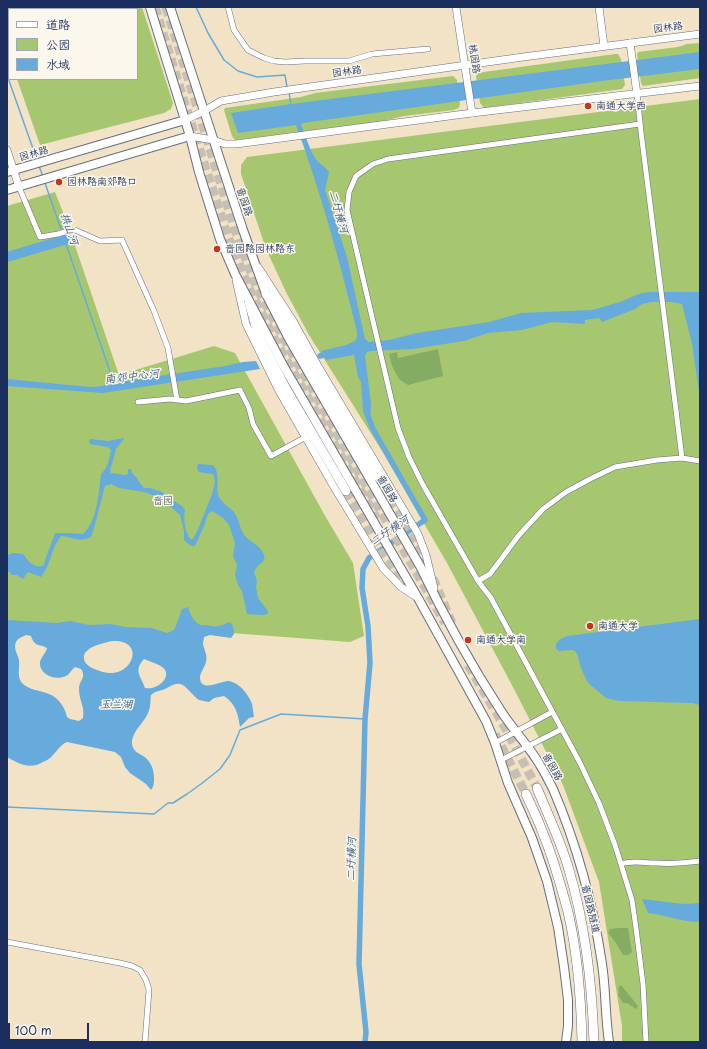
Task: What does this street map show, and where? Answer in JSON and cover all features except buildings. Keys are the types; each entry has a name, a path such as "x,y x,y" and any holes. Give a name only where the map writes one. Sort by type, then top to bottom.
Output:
{"highway":[{"path":"266,294 285,317 376,476"},
{"path":"250,302 259,337 285,387 346,491"},
{"name":"啬园路隧道","path":"537,788 569,869 580,911 588,953 595,1042"},
{"path":"526,794 544,835 568,913 579,986 582,1027 581,1042"}],"main road":[{"path":"150,7 220,239 235,274 284,367 418,598 486,721 495,743 508,783 532,838 547,881 558,927 568,1000 568,1026 566,1042"},
{"name":"啬园路","path":"170,7 213,140 266,294 288,337 420,566 438,604 482,681 502,712 540,764 552,788 574,842 593,912 603,965 606,1027 609,1042"},
{"name":"桃园路","path":"456,7 472,113"},
{"path":"599,7 604,46"},
{"name":"园林路","path":"10,171 185,120 221,101 281,91 700,34"},
{"path":"630,43 637,94"},
{"path":"7,190 190,136 213,140 225,144 236,144 472,113 700,86"},
{"path":"7,150 10,171 19,187"},
{"path":"254,260 293,321 318,366 418,534 426,555 438,604"},
{"path":"235,274 246,324 278,389 334,487 383,568 401,587 418,598"}],"street":[{"path":"228,7 234,30 248,50 274,61 349,61 372,54 428,49"},
{"path":"637,94 682,458"},
{"path":"640,124 388,159 373,164 356,176 349,192 347,210 398,428 409,457 423,485 478,581 491,598 562,729 599,803 615,844 632,900 643,984 646,1042"},
{"path":"19,187 40,238 75,230 100,240 122,240 154,311 168,348 177,400"},
{"path":"138,402 170,399 186,401 240,390 250,408 253,424 272,456 306,437"},
{"path":"478,581 490,574 519,535 543,509 566,492 590,479 615,467 657,460 682,458 700,462"},
{"path":"495,743 552,712"},
{"path":"501,760 562,729"},
{"path":"621,864 629,861 655,863 684,863 700,861"},
{"path":"7,942 120,963 140,970 146,980 148,990 145,1042"}],"green space":[{"path":"7,7 142,7 173,103 171,109 164,113 40,145 17,80 138,80 138,8 8,8 8,51"},
{"path":"700,43 700,78 643,86 641,83 637,55 638,52"},
{"path":"618,54 621,59 625,85 622,89 484,108 480,103 476,76 477,73"},
{"path":"453,76 457,80 460,104 459,108 454,110 404,116 383,121 236,140 232,136 224,110 225,108 301,97 315,93"},
{"name":"南通大学","path":"700,99 700,1042 622,1042 622,1026 599,882 563,785 447,563 382,451 309,335 286,292 266,249 241,174 241,165 247,157"},
{"name":"啬园","path":"55,192 68,225 119,375 214,346 235,353 324,514 353,563 364,636 350,642 205,631 142,638 7,628 7,206"},
{"path":"438,349 443,376 408,385 399,379 392,366 389,354 397,352 398,358"},
{"path":"628,928 632,952 628,955 623,955 608,933 610,929"},
{"path":"621,985 638,1006 636,1009 627,1003 623,1003 618,995 618,988"}],"water":[{"path":"700,52 700,69 602,81 303,123 301,125 315,158 329,172 325,190 347,257 365,339 369,342 389,340 417,333 489,322 521,313 592,310 620,302 641,293 700,292 700,398 692,344 682,304 671,302 652,302 642,304 635,309 602,322 599,318 585,320 585,324 552,322 522,330 488,333 464,341 413,349 367,352 365,356 371,404 370,429 363,411 361,382 358,377 354,355 326,360 321,351 346,345 355,341 357,332 330,228 296,125 238,133 231,113"},
{"path":"256,361 260,369 103,393 7,386 7,379 90,387 103,386 113,383"},
{"path":"124,439 116,449 110,470 111,473 125,475 128,474 128,469 131,469 144,488 150,488 162,492 182,506 185,510 185,525 190,539 193,539 199,527 215,482 213,474 200,472 198,471 197,467 198,464 213,465 217,473 219,496 235,513 244,535 263,552 264,560 254,572 257,581 256,587 258,598 267,610 267,614 247,614 242,591 238,585 235,575 237,565 233,556 235,543 229,525 223,518 212,511 208,514 195,546 191,546 184,540 184,531 180,515 161,498 144,492 119,488 111,484 105,486 91,537 80,540 61,536 41,577 28,572 23,579 17,575 12,575 7,571 7,555 13,553 23,554 34,565 43,566 55,533 83,534 88,529 96,506 101,474 107,466 111,450 108,447 90,444 89,440 108,441"},
{"name":"玉兰湖","path":"188,607 194,620 201,625 216,626 229,622 232,624 234,634 231,638 210,635 204,637 203,644 206,659 200,676 201,681 203,684 211,685 228,681 240,686 251,700 254,717 249,718 240,727 234,706 224,696 214,698 209,702 199,700 185,686 180,684 151,695 150,707 145,718 134,734 132,746 135,751 146,758 150,763 154,773 154,781 151,790 146,784 130,773 125,767 121,757 115,752 67,742 50,758 34,766 20,764 7,757 7,620 57,623 70,621 89,625 111,624 125,627 152,628 167,633 175,628 182,609","holes":["26,635 31,636 36,644 47,648 46,652 41,658 40,667 49,676 58,678 67,675 75,667 81,669 83,672 83,677 79,689 83,707 83,718 79,721 67,717 62,704 52,695 28,687 21,682 19,676 19,660 15,649 16,642","112,641 123,642 130,647 133,653 132,660 127,666 120,671 111,673 100,671 86,664 84,659 86,651 94,646","144,659 162,667 166,674 163,682 155,687 145,688 138,670"]},
{"path":"700,619 700,705 692,703 619,701 606,698 588,683 575,651 559,651 556,649 557,642 567,636"},
{"path":"642,899 683,904 700,903 700,922 687,921 648,913"}],"waterway":[{"path":"196,7 208,33 224,60 238,71 257,77 285,75 287,87"},
{"name":"拱山河","path":"9,80 37,160"},
{"path":"289,92 291,106"},
{"name":"拱山河","path":"39,166 43,177"},
{"name":"拱山河","path":"45,183 114,383"},
{"path":"7,257 64,240"},
{"path":"320,356 330,353"},
{"name":"二圩横河","path":"365,1042 366,1032 359,964 365,719 370,663 368,626 362,588 363,569 369,558 425,520 373,429 368,416"},
{"path":"7,807 154,814 168,803 173,803 187,794 220,769 230,755 240,730 281,714 365,719"}],"tunnel":[{"path":"155,7 228,237 249,288 275,340 377,519"},
{"path":"166,7 236,233 256,286 381,512 445,623"},
{"path":"376,476 427,564"},
{"path":"346,491 383,556 411,594"},
{"path":"433,578 452,623"},
{"path":"468,665 503,724 537,788"},
{"path":"495,734 526,794"}],"place":[{"name":"南通大学西","path":"588,106"},
{"name":"园林路南郊路口","path":"59,182"},
{"name":"啬园路园林路东","path":"217,249"},
{"name":"南通大学","path":"590,626"},
{"name":"南通大学南","path":"468,640"}],"water label":[{"name":"南郊中心河","path":"132,377"}]}
